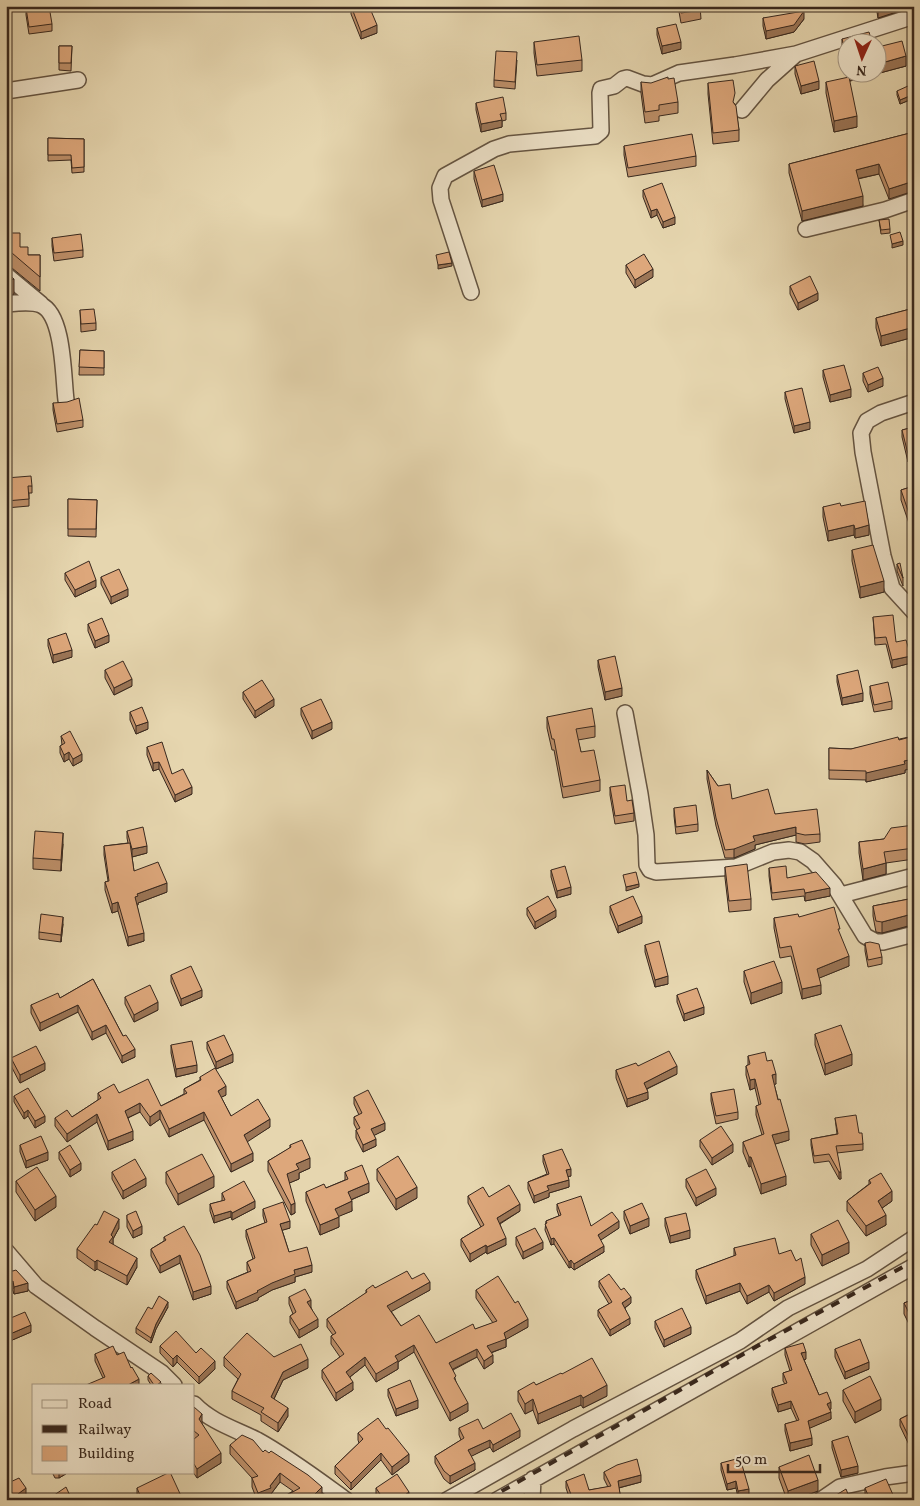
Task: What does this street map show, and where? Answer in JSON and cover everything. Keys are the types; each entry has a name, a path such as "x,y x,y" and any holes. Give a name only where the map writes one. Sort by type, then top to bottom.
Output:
{"street":[{"path":"471,292 441,200 440,188 445,176 494,149 509,144 595,136 601,131 601,89 614,86 623,79 627,78 652,85 679,73 796,54 914,16"},
{"path":"742,110 767,80 796,54"},
{"path":"6,91 78,80"},
{"path":"806,228 885,210 914,200"},
{"path":"6,274 52,314 58,327 66,400"},
{"path":"6,304 40,304"},
{"path":"914,402 874,417 868,421 861,433 862,452 883,556 892,588 914,612"},
{"path":"625,713 640,794 646,836 647,865 650,870 656,872 736,867 773,852 789,850 800,852 813,861 826,874 841,895 848,911 865,936 876,942 883,942 914,934"},
{"path":"841,895 914,876"},
{"path":"447,1500 573,1429 740,1341 788,1308 867,1269 914,1238"},
{"path":"6,1251 36,1286 162,1372 173,1384"},
{"path":"497,1500 914,1266"},
{"path":"195,1405 204,1414 258,1441 310,1473 346,1500"},
{"path":"821,1500 840,1487 885,1476 914,1473"},
{"path":"532,1500 533,1479"}],"building":[{"path":"49,6 52,24 29,27 26,8"},
{"path":"351,6 369,6 377,25 361,32"},
{"path":"679,6 700,6 701,10 681,13"},
{"path":"804,11 794,25 766,31 763,18"},
{"path":"676,24 681,42 662,46 657,28"},
{"path":"579,36 582,60 537,65 534,42"},
{"path":"902,41 906,56 888,61 888,44"},
{"path":"59,46 72,46 71,63 59,63"},
{"path":"496,51 517,52 515,82 494,80"},
{"path":"914,59 914,72 910,60"},
{"path":"814,61 819,81 801,86 795,66"},
{"path":"668,77 668,79 674,78 678,102 659,105 659,110 645,112 641,82 651,83"},
{"path":"838,79 838,82 850,82 857,116 834,121 826,82"},
{"path":"733,80 735,93 733,102 736,106 739,130 713,133 708,83"},
{"path":"908,86 912,95 900,100 897,91"},
{"path":"503,97 506,113 500,114 502,120 481,124 476,103"},
{"path":"914,132 914,181 889,189 879,164 856,170 863,196 802,211 789,164"},
{"path":"692,134 696,156 628,168 624,146"},
{"path":"48,138 84,139 84,167 72,168 71,155 48,155"},
{"path":"494,165 503,194 482,200 474,171"},
{"path":"662,183 675,217 663,222 657,209 651,211 643,190"},
{"path":"889,219 890,229 881,230 879,220"},
{"path":"900,232 903,241 892,244 890,235"},
{"path":"6,233 20,233 20,247 28,247 28,255 40,255 40,277 12,253 6,251"},
{"path":"81,234 83,250 54,253 52,238"},
{"path":"449,252 452,263 438,265 436,255"},
{"path":"644,254 653,269 635,280 626,265"},
{"path":"6,272 14,279 6,281"},
{"path":"810,276 818,293 798,303 790,286"},
{"path":"914,308 914,327 881,336 876,318"},
{"path":"94,309 96,323 81,324 80,310"},
{"path":"80,350 104,351 104,368 79,367"},
{"path":"844,365 851,389 830,395 823,370"},
{"path":"878,367 883,378 868,385 863,373"},
{"path":"802,388 810,422 794,426 785,392"},
{"path":"79,398 83,420 57,424 53,403 67,402"},
{"path":"914,427 914,453 908,454 902,430"},
{"path":"31,476 32,486 28,486 29,499 6,501 6,478"},
{"path":"914,486 914,528 901,490"},
{"path":"68,499 97,500 96,529 68,529"},
{"path":"865,501 869,525 855,529 854,525 828,531 823,507 840,503 841,506"},
{"path":"911,540 914,540 914,553"},
{"path":"873,545 884,581 860,587 852,550"},
{"path":"89,561 96,580 75,590 65,573"},
{"path":"900,563 903,578 897,564"},
{"path":"119,569 128,589 111,597 101,577"},
{"path":"893,615 896,642 906,640 911,656 892,660 886,637 875,638 873,617"},
{"path":"102,618 109,635 95,641 88,624"},
{"path":"66,633 72,650 53,655 48,639"},
{"path":"615,656 622,688 605,692 598,660"},
{"path":"123,661 132,679 114,688 105,670"},
{"path":"858,670 863,693 842,698 837,675"},
{"path":"262,680 274,699 255,711 243,692"},
{"path":"888,682 892,701 874,705 870,686"},
{"path":"321,699 332,722 312,731 301,708"},
{"path":"142,707 148,722 136,726 130,712"},
{"path":"592,708 595,726 576,729 581,752 594,750 600,780 563,787 554,739 552,739 547,717"},
{"path":"70,731 82,754 73,759 69,752 64,755 60,746 65,743 61,736"},
{"path":"914,736 914,759 904,761 905,764 866,773 866,771 829,770 829,748 851,749 898,737 899,740"},
{"path":"162,742 172,774 183,769 192,787 175,795 159,762 153,763 147,747"},
{"path":"707,770 718,786 730,784 732,799 768,789 775,814 817,809 820,834 805,835 796,833 796,827 753,836 755,841 734,849 725,850 716,818"},
{"path":"625,785 627,801 632,800 634,813 615,816 610,787"},
{"path":"696,805 698,824 676,827 674,808"},
{"path":"914,825 914,848 884,852 886,863 863,869 859,842 884,839 891,828"},
{"path":"143,827 147,846 132,849 127,831"},
{"path":"35,831 63,833 61,860 33,858"},
{"path":"130,843 134,871 158,862 167,883 137,894 138,896 135,897 144,933 128,937 118,902 112,904 105,882 109,881 104,846"},
{"path":"747,864 751,899 729,901 725,867"},
{"path":"565,866 571,887 557,891 551,870"},
{"path":"786,866 787,878 816,872 830,888 805,893 804,889 772,893 769,868"},
{"path":"636,872 639,884 626,887 623,875"},
{"path":"548,896 556,910 535,922 527,908"},
{"path":"633,896 642,916 618,926 610,906"},
{"path":"914,898 914,915 882,922 876,921 873,906"},
{"path":"834,907 840,929 838,929 849,956 817,969 821,985 802,989 791,946 780,948 774,918 798,914 799,917"},
{"path":"41,914 63,917 61,935 39,932"},
{"path":"659,941 668,976 655,980 645,945"},
{"path":"865,943 879,944 882,957 868,960"},
{"path":"774,961 782,982 751,993 744,971"},
{"path":"191,966 202,990 181,999 171,975"},
{"path":"93,979 123,1036 126,1035 135,1049 122,1056 106,1025 92,1032 78,1005 40,1023 31,1005 58,993 60,998"},
{"path":"150,985 158,1002 134,1015 125,997"},
{"path":"697,988 704,1007 684,1014 677,995"},
{"path":"841,1025 852,1054 825,1064 815,1034"},
{"path":"224,1035 233,1054 216,1062 207,1042"},
{"path":"192,1041 197,1065 176,1069 171,1045"},
{"path":"36,1046 45,1063 20,1075 11,1058"},
{"path":"669,1051 677,1066 644,1083 648,1092 627,1099 616,1070 636,1063 638,1066"},
{"path":"765,1052 767,1061 772,1060 776,1074 772,1075 778,1100 780,1099 789,1131 772,1135 786,1176 761,1184 743,1142 764,1134 756,1106 761,1104 755,1079 750,1080 746,1066 750,1064 748,1056"},
{"path":"215,1068 226,1086 218,1091 231,1116 258,1099 270,1119 244,1135 253,1153 231,1164 204,1112 169,1129 160,1110 150,1117 140,1103 125,1111 133,1131 108,1141 97,1114 67,1134 55,1118 67,1110 72,1117 101,1098 98,1093 114,1084 119,1093 148,1079 161,1106 187,1093 184,1089 201,1080 200,1077"},
{"path":"28,1088 45,1116 35,1121 28,1110 24,1113 14,1096"},
{"path":"734,1089 738,1112 716,1116 711,1093"},
{"path":"368,1090 385,1123 371,1129 376,1139 363,1145 356,1130 360,1128 354,1117 362,1113 354,1097"},
{"path":"856,1115 859,1133 862,1133 863,1144 836,1146 841,1172 839,1172 829,1154 814,1156 811,1139 838,1134 835,1118"},
{"path":"721,1126 733,1144 712,1158 700,1140"},
{"path":"41,1136 48,1152 26,1161 20,1145"},
{"path":"302,1140 310,1158 296,1164 299,1169 287,1174 295,1203 291,1205 268,1161 291,1147 290,1145"},
{"path":"70,1145 81,1163 70,1170 59,1152"},
{"path":"562,1149 571,1169 566,1170 569,1180 547,1186 549,1190 534,1196 528,1182 549,1174 543,1155"},
{"path":"202,1154 214,1176 178,1194 166,1172"},
{"path":"398,1156 417,1187 396,1199 377,1169"},
{"path":"135,1159 146,1178 123,1191 112,1172"},
{"path":"362,1165 369,1183 348,1192 352,1201 335,1209 339,1217 320,1225 306,1192 324,1184 326,1188 348,1179 345,1172"},
{"path":"37,1167 56,1196 35,1210 16,1181"},
{"path":"706,1169 716,1188 696,1198 686,1179"},
{"path":"881,1173 892,1191 878,1201 886,1215 866,1226 847,1201 871,1183 869,1180"},
{"path":"244,1181 255,1201 232,1213 231,1211 214,1216 210,1204 225,1200 222,1193"},
{"path":"509,1185 520,1204 497,1218 506,1238 487,1247 486,1245 470,1254 461,1239 484,1225 468,1196 483,1187 489,1197"},
{"path":"581,1196 591,1226 612,1212 619,1221 598,1235 604,1246 574,1264 571,1260 569,1262 554,1238 551,1239 545,1224 547,1223 546,1221 561,1215 557,1204"},
{"path":"283,1202 290,1221 280,1224 289,1252 307,1247 312,1265 294,1270 295,1274 272,1283 236,1302 227,1281 251,1271 247,1262 255,1258 246,1230 267,1222 263,1209"},
{"path":"642,1203 649,1218 630,1226 624,1211"},
{"path":"104,1211 119,1219 111,1235 113,1237 109,1242 137,1258 127,1276 97,1260 95,1262 77,1249 95,1224 97,1225"},
{"path":"136,1211 142,1226 133,1231 127,1215"},
{"path":"686,1213 690,1230 670,1236 665,1218"},
{"path":"838,1220 849,1242 822,1255 811,1234"},
{"path":"184,1226 200,1255 211,1286 193,1292 180,1255 160,1266 151,1249 166,1240 164,1237"},
{"path":"535,1228 543,1242 523,1252 516,1237"},
{"path":"775,1238 779,1254 791,1250 796,1261 801,1258 805,1277 774,1293 769,1285 747,1296 740,1283 706,1296 696,1270 736,1255 734,1248"},
{"path":"16,1270 28,1283 14,1287 13,1281 6,1284 6,1273"},
{"path":"407,1271 412,1279 424,1273 430,1282 387,1306 401,1326 419,1315 436,1343 473,1324 475,1329 497,1321 476,1290 498,1276 515,1303 518,1301 528,1319 504,1333 506,1339 487,1346 493,1355 484,1361 477,1349 449,1363 456,1376 454,1378 468,1403 450,1413 414,1345 395,1356 398,1361 376,1374 365,1357 346,1372 353,1382 336,1393 322,1370 344,1354 331,1336 336,1333 327,1319 367,1292 366,1290 373,1285 375,1288"},
{"path":"609,1274 621,1290 624,1288 631,1297 622,1303 630,1318 610,1330 598,1310 612,1302 599,1281"},
{"path":"305,1289 311,1300 307,1302 318,1319 299,1330 290,1316 296,1312 289,1297"},
{"path":"159,1296 168,1302 151,1338 136,1328 148,1307 152,1309"},
{"path":"914,1299 914,1323 904,1303"},
{"path":"682,1308 691,1327 664,1340 655,1321"},
{"path":"25,1312 31,1325 10,1334 6,1320"},
{"path":"176,1331 196,1353 201,1348 215,1361 199,1377 177,1355 173,1359 160,1346"},
{"path":"247,1333 274,1357 301,1344 308,1359 283,1372 271,1397 288,1408 278,1423 261,1412 264,1408 232,1391 241,1374 224,1357"},
{"path":"860,1339 869,1362 845,1372 835,1349"},
{"path":"803,1343 806,1352 801,1353 819,1395 827,1392 831,1402 827,1404 831,1412 808,1421 812,1438 790,1443 785,1424 799,1420 791,1401 778,1405 772,1388 787,1383 783,1373 792,1370 785,1348"},
{"path":"113,1346 117,1355 124,1352 131,1368 139,1379 130,1384 88,1384 105,1377 95,1354"},
{"path":"592,1358 607,1385 583,1398 581,1395 538,1414 533,1399 525,1404 518,1391 534,1382 536,1385 562,1374"},
{"path":"151,1373 161,1382 153,1384 148,1376"},
{"path":"870,1376 881,1399 855,1412 843,1390"},
{"path":"410,1380 418,1400 396,1409 388,1389"},
{"path":"195,1408 202,1414 199,1419 221,1453 197,1469 195,1466 195,1438 199,1435 195,1432"},
{"path":"914,1412 914,1440 911,1441 900,1419"},
{"path":"511,1413 520,1430 493,1445 490,1440 468,1450 475,1463 450,1476 444,1471 435,1456 464,1438 459,1428 478,1419 483,1429"},
{"path":"378,1418 409,1454 392,1467 381,1453 351,1483 335,1466 363,1439 358,1433"},
{"path":"242,1435 253,1440 263,1452 265,1450 269,1453 271,1451 308,1475 322,1487 309,1500 278,1500 300,1488 280,1473 270,1486 271,1488 258,1493 252,1478 258,1476 230,1445"},
{"path":"848,1436 858,1466 841,1470 832,1441"},
{"path":"809,1455 818,1480 788,1491 779,1467"},
{"path":"740,1458 749,1489 738,1491 736,1481 727,1484 721,1463"},
{"path":"637,1459 641,1475 618,1481 621,1500 573,1500 566,1481 584,1474 589,1490 611,1486 604,1472 617,1465"},
{"path":"166,1474 171,1474 182,1498 179,1500 142,1500 137,1488"},
{"path":"397,1474 409,1492 398,1500 384,1500 376,1488"},
{"path":"19,1478 26,1488 18,1494 24,1500 7,1500 10,1490 6,1484"},
{"path":"886,1479 894,1497 886,1500 870,1500 865,1488"},
{"path":"66,1487 72,1500 47,1500"},
{"path":"846,1489 850,1499 828,1500"},
{"path":"199,1495 201,1500 189,1500"},
{"path":"334,1495 341,1500 329,1500 328,1498"}],"railway":[{"path":"486,1500 761,1344 914,1261"}]}
